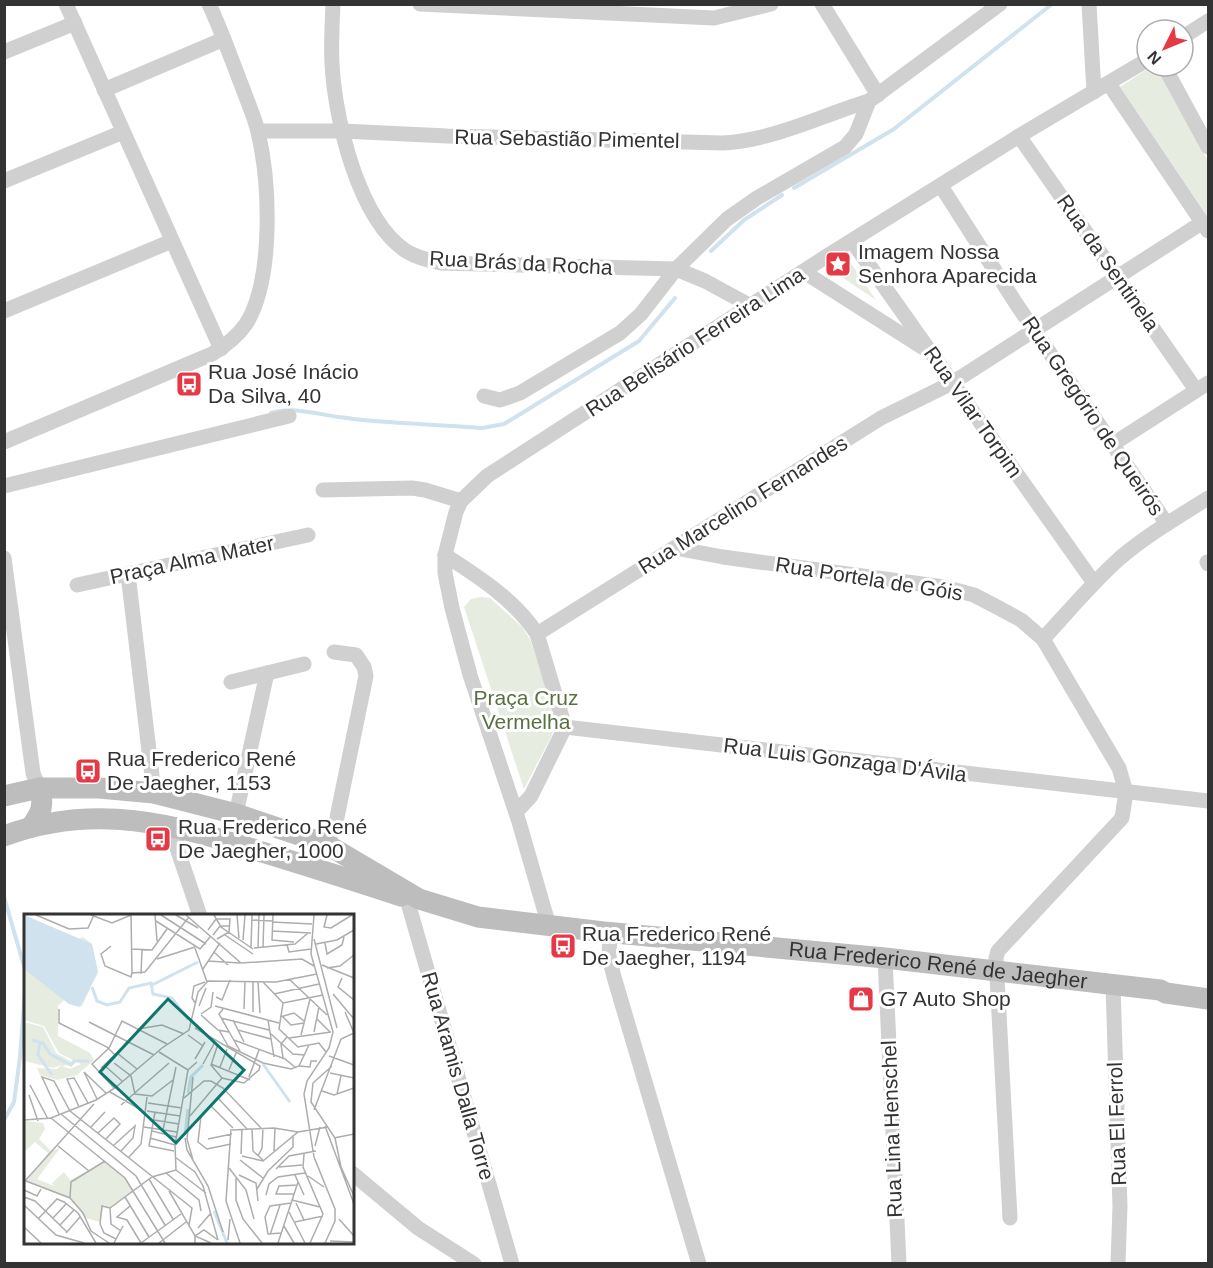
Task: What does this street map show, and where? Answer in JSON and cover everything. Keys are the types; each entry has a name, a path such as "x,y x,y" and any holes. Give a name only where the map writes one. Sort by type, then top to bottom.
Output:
{"main road":[{"name":"Rua Frederico René de Jaegher","path":"4,796 39,788 99,788 154,793 236,814 326,844 409,895"},
{"path":"29,827 40,814 43,805 39,788"},
{"name":"Rua Frederico René de Jaegher","path":"4,836 29,827 101,818 175,826 478,917 610,933 996,970 1160,990 1166,993 1209,999"},
{"path":"305,865 326,844"}],"street":[{"path":"66,4 220,349"},
{"path":"4,442 220,349 236,337 255,306 264,274 267,241 267,201 258,131 209,4"},
{"name":"Rua Brás da Rocha","path":"333,4 332,65 342,131 363,193 375,218 397,243 418,257 441,263 676,269 705,281 751,306"},
{"path":"420,4 592,8 714,18 771,4"},
{"path":"822,4 874,98"},
{"path":"484,396 500,400 520,393 620,333 641,314 676,269 714,230 735,212 844,147 856,134 874,98 1000,4"},
{"path":"1089,4 1094,92"},
{"path":"1195,30 1209,21"},
{"path":"4,52 75,23"},
{"path":"104,90 224,39"},
{"name":"Rua Belisário Ferreira Lima","path":"461,501 487,476 852,241 1019,136 1135,68"},
{"path":"1171,78 1209,147"},
{"path":"1109,84 1206,227"},
{"name":"Rua Sebastião Pimentel","path":"258,131 342,131 470,137 742,142 794,128 874,98"},
{"path":"4,181 123,132"},
{"name":"Rua da Sentinela","path":"1019,136 1118,277 1202,386"},
{"name":"Rua Gregório de Queirós","path":"941,186 1034,331 1167,524"},
{"name":"Rua Marcelino Fernandes","path":"537,634 881,418 952,382 1118,277 1206,227"},
{"name":"Rua Vilar Torpim","path":"852,241 1094,583"},
{"path":"4,311 172,242"},
{"path":"804,272 932,353"},
{"path":"1113,444 1202,386"},
{"path":"4,486 289,416"},
{"path":"323,490 412,488 461,501 445,555 447,590 470,675 516,812 549,926"},
{"path":"1043,639 1094,583 1121,558 1167,524 1209,498"},
{"name":"Praça Alma Mater","path":"77,585 308,535"},
{"name":"Rua Portela de Góis","path":"675,548 723,557 944,587 974,595 997,606 1021,620 1043,639 1119,768 1126,792"},
{"path":"445,555 498,592 524,616 537,634 565,727 531,796 516,812"},
{"path":"4,558 33,773 39,788"},
{"path":"128,574 154,793"},
{"path":"326,844 334,827 366,676 364,667 356,655 334,652"},
{"path":"231,682 304,664"},
{"path":"236,814 267,673"},
{"name":"Rua Luis Gonzaga D'Ávila","path":"565,727 1209,801"},
{"path":"1010,1218 996,958 998,951 1122,818 1126,792"},
{"path":"175,826 177,848 200,914"},
{"name":"Rua Aramis Dalla Torre","path":"409,895 512,1263"},
{"path":"610,933 609,957 614,977 699,1263"},
{"name":"Rua Lina Henschel","path":"885,958 898,1263"},
{"name":"Rua El Ferrol","path":"1113,985 1120,1206 1118,1263"},
{"path":"354,1175 418,1228 474,1263"}],"green space":[{"path":"1135,77 1164,78 1208,161 1208,217 1120,87"},
{"path":"850,262 876,300 833,271"},
{"name":"Praça Cruz Vermelha","path":"490,598 522,627 530,639 553,707 555,722 552,735 524,789 464,607 471,599"}],"waterway":[{"path":"794,188 894,129 1052,4"},
{"path":"711,251 744,220 782,195"},
{"path":"271,413 296,410 375,421 482,428 504,424 639,341 675,298"},
{"path":"4,897 24,966"},
{"path":"4,1120 14,1102 24,1004"}],"place":[{"name":"Imagem Nossa Senhora Aparecida","path":"838,264"},
{"name":"Rua José Inácio Da Silva, 40","path":"189,384"},
{"name":"Rua Frederico René De Jaegher, 1153","path":"88,771"},
{"name":"Rua Frederico René De Jaegher, 1000","path":"158,839"},
{"name":"Rua Frederico René De Jaegher, 1194","path":"563,946"},
{"name":"G7 Auto Shop","path":"861,999"}]}
